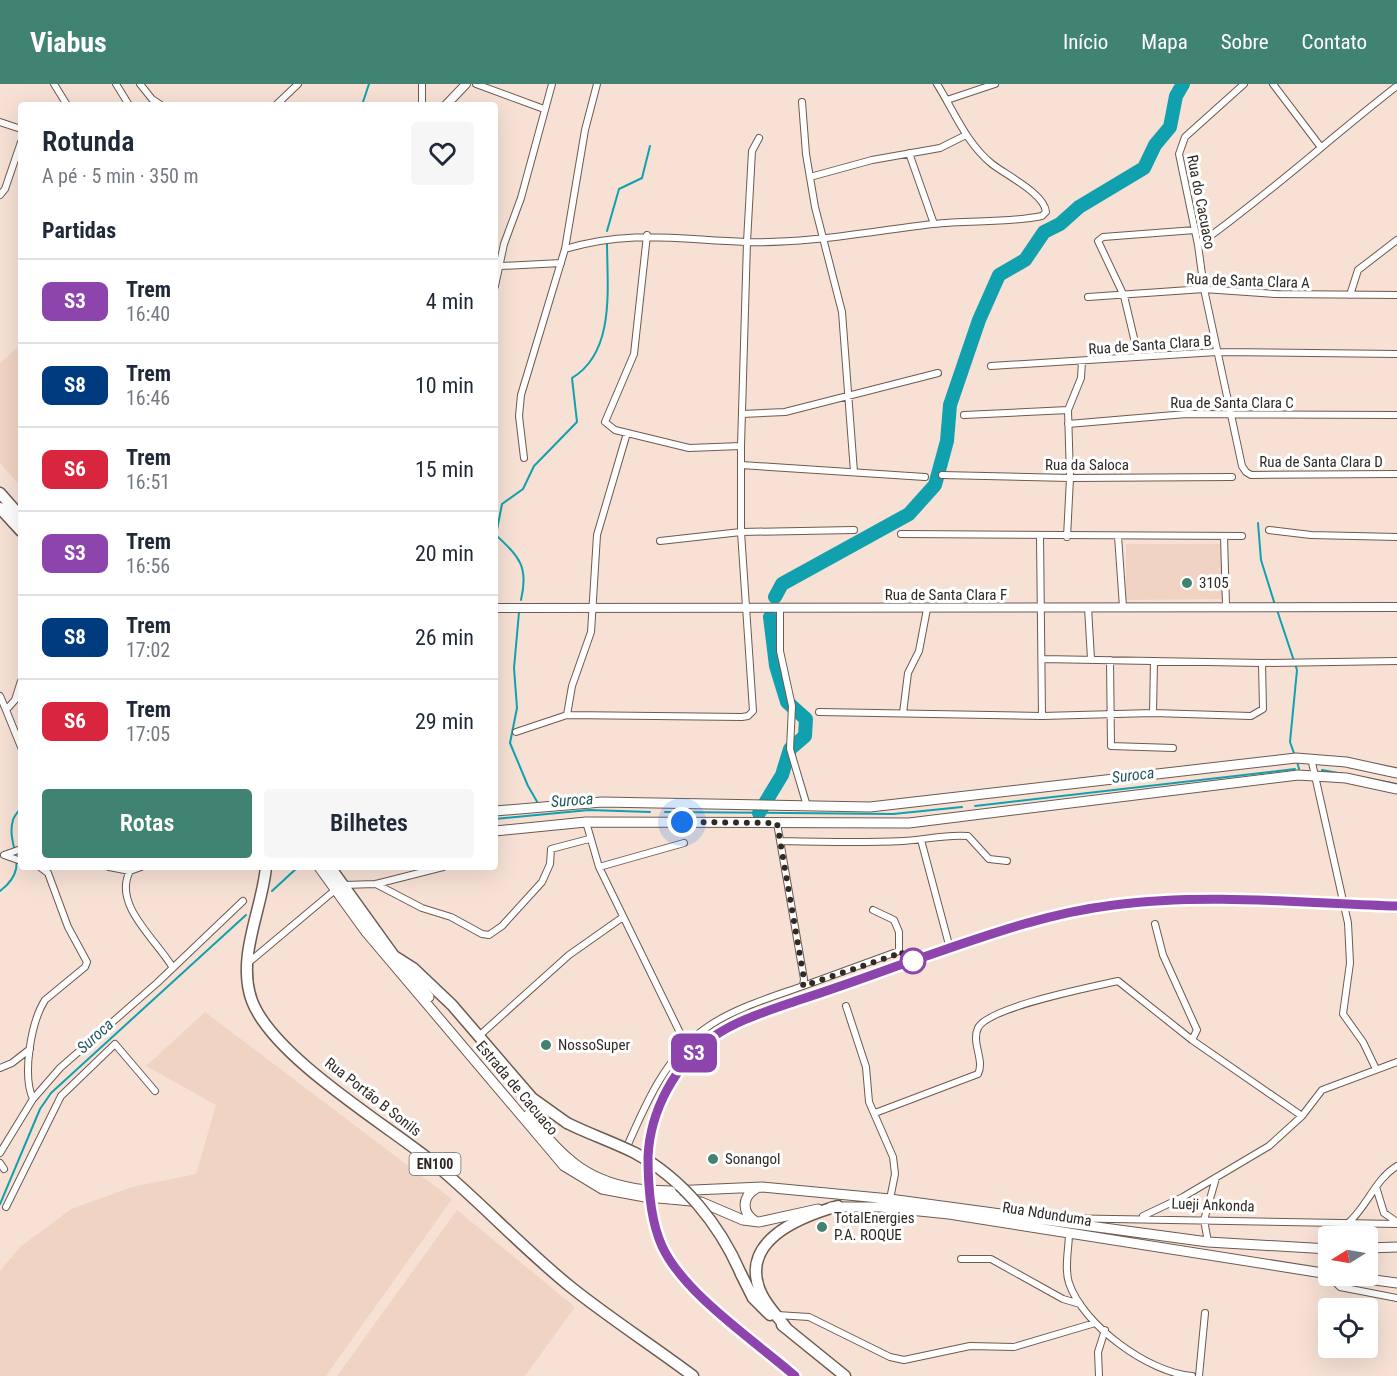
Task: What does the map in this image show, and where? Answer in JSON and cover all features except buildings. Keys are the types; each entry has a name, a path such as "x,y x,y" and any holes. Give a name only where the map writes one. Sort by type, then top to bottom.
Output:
{"main road":[{"path":"0,493 18,514"},
{"path":"0,508 18,528"},
{"path":"498,812 602,802 870,807 1311,757 1397,773"},
{"path":"498,831 586,822 870,824 972,816 1094,798 1314,775 1397,789"},
{"path":"969,797 972,816"},
{"path":"658,804 658,822"},
{"name":"Rua Portão B Sonils","path":"266,870 247,963 249,993 256,1010 270,1032 286,1048 467,1191 572,1288 693,1376"},
{"name":"Estrada de Cacuaco","path":"335,877 394,956 560,1152 577,1167 597,1179 645,1193"},
{"name":"Estrada de Cacuaco","path":"335,877 401,975 564,1167 602,1189 670,1195 701,1202 743,1220 759,1222"},
{"path":"394,956 413,968 480,1035 532,1098 567,1123 626,1149 656,1166 702,1209 724,1241 753,1298 845,1376"},
{"path":"759,1222 749,1217 744,1207 747,1195 762,1187"},
{"name":"Estrada de Cacuaco","path":"670,1195 762,1187"},
{"name":"Rua Ndunduma","path":"762,1187 890,1199 1208,1242 1318,1249"},
{"path":"787,1329 762,1296 756,1274 759,1258 767,1244 785,1226 809,1215 838,1206"},
{"name":"Rua Ndunduma","path":"759,1222 838,1206 880,1207 949,1214 1318,1272"},
{"path":"1378,1248 1395,1249"},
{"path":"1392,1283 1397,1275"}],"street":[{"path":"54,84 65,102"},
{"path":"116,84 127,102"},
{"path":"140,84 156,102"},
{"path":"279,102 298,84"},
{"path":"422,84 422,102"},
{"path":"449,102 466,84"},
{"path":"476,84 544,109"},
{"path":"498,276 504,244 525,183 552,84"},
{"path":"524,459 519,416 521,394 565,249 585,130 597,84"},
{"path":"565,249 591,242 647,235 747,242 822,238 933,224 1035,217 1046,212 1043,200 991,164 966,135 937,84"},
{"path":"947,100 995,84"},
{"name":"Rua do Cacuaco","path":"1244,84 1193,128 1180,147 1204,289 1229,415 1246,472"},
{"path":"1273,84 1320,146"},
{"path":"1198,245 1256,204 1320,146 1397,86"},
{"path":"149,102 152,99"},
{"path":"802,102 810,177 822,238 842,312 854,472"},
{"path":"0,122 18,128"},
{"path":"810,177 946,146 966,135"},
{"path":"516,732 567,715 748,716 753,711 741,532 741,446 752,152 759,138"},
{"path":"0,195 5,189 18,151"},
{"path":"909,153 933,224"},
{"path":"1138,355 1124,296 1098,241 1103,237 1195,230"},
{"path":"647,235 634,354 605,417 606,425 611,429 689,448 741,446"},
{"path":"1350,295 1360,268 1397,240"},
{"path":"501,266 561,263"},
{"name":"Rua de Santa Clara A","path":"1088,297 1204,289 1275,294 1397,295"},
{"name":"Rua de Santa Clara B","path":"1068,537 1070,478 1068,410 1081,378 1082,361 1138,355 1217,352 1397,354"},
{"path":"991,366 1082,361"},
{"path":"742,414 785,412 938,373"},
{"path":"964,415 1068,410"},
{"name":"Rua de Santa Clara C","path":"1068,424 1145,416 1397,415"},
{"path":"567,715 572,686 591,632 597,535 627,433"},
{"path":"741,465 925,477"},
{"name":"Rua de Santa Clara D","path":"1246,472 1251,475 1397,474"},
{"name":"Rua da Saloca","path":"942,475 1070,478 1232,477"},
{"path":"660,541 741,532 854,530"},
{"path":"1269,530 1311,535 1397,537"},
{"path":"901,534 1068,537 1242,536"},
{"path":"1040,536 1042,716"},
{"path":"1118,536 1122,607"},
{"path":"1224,536 1226,606"},
{"path":"1088,607 1091,659"},
{"name":"Rua de Santa Clara F","path":"498,608 748,610 1397,607"},
{"path":"780,609 780,651 792,706 790,749 807,806"},
{"path":"903,713 908,673 919,651 927,609"},
{"path":"1042,659 1262,663 1397,661"},
{"path":"1110,660 1111,746 1173,748"},
{"path":"1153,713 1154,661"},
{"path":"819,712 1042,716 1153,713 1251,716 1263,709 1262,663"},
{"path":"3,709 15,700 18,690"},
{"path":"0,696 3,709 18,741"},
{"path":"1311,757 1348,923 1350,963 1342,1014 1363,1042 1376,1069"},
{"path":"586,822 589,839 599,867 686,1045"},
{"path":"777,823 804,979 803,986"},
{"path":"781,841 921,840 952,835 968,836 989,859 1007,861"},
{"path":"247,963 335,877 376,884 422,908 451,917 482,934 489,935 502,926 542,882 550,864 550,849 589,839"},
{"path":"921,840 948,941"},
{"path":"599,867 684,843"},
{"path":"18,850 4,855 18,860"},
{"path":"33,1099 29,1083 30,1049 37,1016 45,1000 85,967 87,962 68,927 48,873 44,870"},
{"path":"125,870 130,871 125,880 128,901 173,968"},
{"path":"376,884 430,870"},
{"path":"0,1153 33,1099 60,1068 173,968 243,901"},
{"path":"626,1149 662,1076 686,1045 707,1027 737,1012 803,986 895,955 901,944 894,920 873,910"},
{"path":"480,1035 569,955 606,926 623,917"},
{"path":"1155,924 1163,955 1197,1030 1192,1040"},
{"path":"875,1113 978,1074 980,1061 976,1036 980,1024 986,1019 1017,1006 1118,981 1192,1040 1302,1116"},
{"path":"846,1006 866,1066 867,1094 893,1157 895,1174 890,1199"},
{"path":"6,1207 61,1096 115,1044 155,1091"},
{"path":"0,1068 12,1063 30,1049"},
{"path":"1140,1218 1216,1178 1269,1146 1302,1116 1322,1090 1397,1062"},
{"path":"1346,1226 1363,1209 1387,1172 1397,1166"},
{"path":"1208,1242 1204,1220 1216,1178"},
{"path":"1376,1187 1384,1213 1397,1223"},
{"name":"Lueji Ankonda","path":"1027,1218 1140,1218 1346,1226 1397,1223"},
{"path":"1070,1233 1067,1277 1080,1304 1095,1323 1154,1366 1192,1376"},
{"path":"961,1259 991,1260 1007,1266 1063,1299 1080,1304"},
{"path":"1339,1286 1397,1298"},
{"path":"1199,1376 1206,1313"},
{"path":"776,1315 809,1317 850,1339 904,1360 920,1359 954,1348 1024,1345 1095,1323"},
{"path":"1099,1376 1098,1352 1105,1330"}],"shaded area":[{"path":"18,347 18,484 0,463 0,363"},
{"path":"1126,544 1222,544 1222,599 1126,600"},
{"path":"205,1012 452,1199 326,1376 0,1376 0,1271 20,1247 71,1209 132,1187 196,1174 216,1105 146,1066"},
{"path":"457,1210 575,1307 525,1376 337,1376"}],"waterway":[{"path":"363,102 369,84"},
{"path":"775,597 782,584 909,514 935,485 947,441 950,405 979,320 999,275 1025,260 1044,232 1060,224 1079,207 1144,168 1155,145 1170,127 1176,96 1183,84"},
{"path":"607,231 619,189 642,178 650,146"},
{"path":"498,525 502,504 523,489 534,466 577,422 572,378 586,366 596,352 602,335 608,298 607,242"},
{"path":"1258,523 1261,560 1275,605"},
{"path":"498,537 516,556 523,570 521,600"},
{"path":"1277,610 1297,670 1290,742 1295,756"},
{"path":"519,612 514,668 517,708 510,743 528,786 539,805"},
{"path":"759,813 782,775 790,749 805,736 806,719 787,702 776,666 770,617"},
{"path":"1297,761 1299,769"},
{"name":"Suroca","path":"975,806 1295,769"},
{"path":"1322,770 1397,784"},
{"name":"Suroca","path":"665,812 893,814 962,807"},
{"name":"Suroca","path":"498,819 589,810 650,812"},
{"path":"0,891 10,882 17,865 11,830 18,812"},
{"name":"Suroca","path":"272,891 295,870"},
{"name":"Suroca","path":"0,1204 40,1109 51,1093 246,915"}],"railway":[{"path":"795,1376 695,1289 662,1247 654,1222 648,1177 649,1141 659,1107 670,1084 693,1054 714,1036 761,1013 980,936 1063,913 1141,902 1397,906"}],"train":[{"name":"S3","path":"795,1376 694,1289 662,1247 654,1222 648,1177 649,1141 659,1107 670,1083 693,1054 714,1036 761,1013 980,936 1063,913 1141,902 1284,902 1397,906"}],"place":[{"name":"3105","path":"1187,583"},
{"name":"NossoSuper","path":"546,1045"},
{"name":"Sonangol","path":"713,1159"},
{"name":"TotalEnergies P.A. ROQUE","path":"822,1227"}],"route":[{"path":"682,822 777,823 804,979 803,986 895,955 899,951 913,961"}]}
